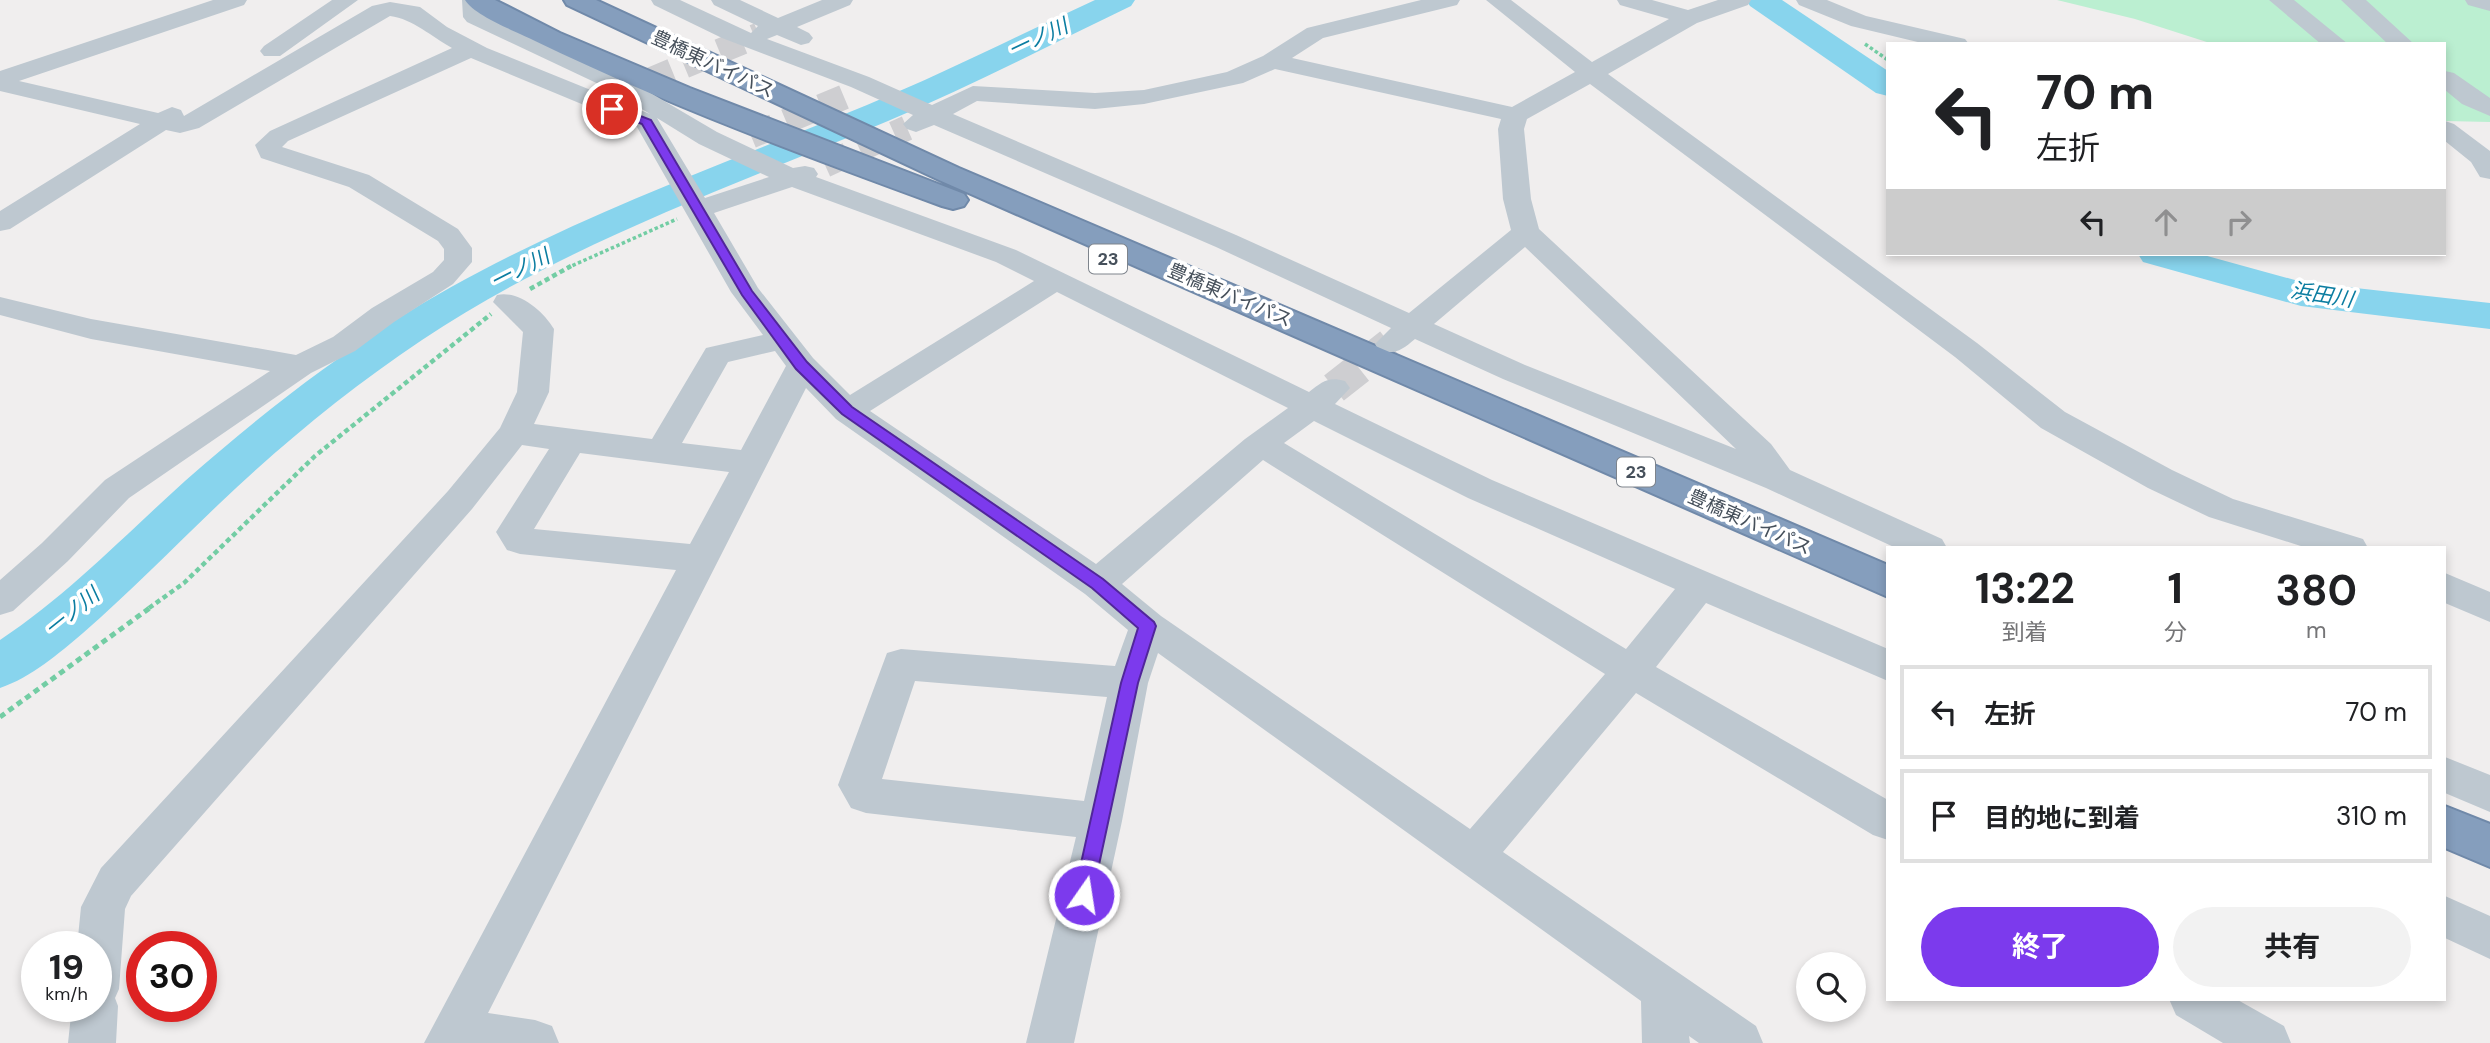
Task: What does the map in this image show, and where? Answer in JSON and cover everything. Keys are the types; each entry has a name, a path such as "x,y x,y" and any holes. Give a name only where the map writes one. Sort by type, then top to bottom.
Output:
{"highway":[{"name":"23","path":"475,0 612,66 746,141 828,161 1395,344"},
{"name":"豊橋東バイパス","path":"576,0 848,97 905,124 949,174 1395,344 1886,581"},
{"name":"23","path":"634,0 848,97"},
{"path":"2446,826 2490,846"}],"street":[{"path":"0,81 236,0"},
{"path":"308,0 339,6"},
{"path":"475,0 475,17 616,83 698,133 746,141 789,176 1006,256 1323,398 1480,489 1886,665"},
{"path":"662,0 905,124 1226,241 1395,344 1526,377 1777,479 1925,546"},
{"path":"722,0 768,31 818,47 850,68 848,97"},
{"path":"768,31 842,0"},
{"path":"905,124 973,93 1094,101 1144,97 1234,78 1272,61 1315,33 1449,0"},
{"path":"1497,0 1591,73 1966,350 2053,420 2160,479 2221,508 2344,546"},
{"path":"1628,0 1689,18"},
{"path":"1807,0 1859,20 1948,42"},
{"path":"2280,0 2333,42"},
{"path":"2352,0 2400,42"},
{"path":"2476,0 2490,4"},
{"path":"1272,61 1515,116 1689,18 1731,2"},
{"path":"0,223 339,6"},
{"path":"0,81 180,125 190,123 380,11 390,9 412,12 439,32 471,49 604,99 646,122 746,292 792,353 847,411 1098,584 1147,626 1475,854 1739,1043"},
{"path":"0,601 55,552 117,488 300,366 344,344 383,315 443,278 458,262 458,248 447,235 359,181 270,152 268,145 279,136 471,49"},
{"path":"2446,79 2471,99 2490,108"},
{"path":"1515,116 1511,129 1517,199 1526,232 1651,346 1759,452 1777,479"},
{"path":"2446,130 2482,158 2489,171"},
{"path":"675,170 746,141"},
{"path":"2446,160 2489,171"},
{"path":"698,209 828,161"},
{"path":"1395,344 1526,232"},
{"path":"847,411 1056,280"},
{"path":"101,931 103,907 116,882 451,509 514,433 533,392 539,329 508,302"},
{"path":"0,306 91,329 300,366"},
{"path":"661,452 717,355 792,353"},
{"path":"536,1043 451,1037 751,463 792,353"},
{"path":"1098,584 1261,444 1323,398"},
{"path":"514,433 751,463"},
{"path":"570,440 514,532 520,541 701,559"},
{"path":"1261,444 1631,671 1886,821"},
{"path":"1475,854 1631,671 1699,585"},
{"path":"2446,587 2490,608"},
{"path":"1050,1043 1101,821 1129,683 1147,626"},
{"path":"1101,821 866,795 859,785 901,664 1129,683"},
{"path":"2446,774 2490,794"},
{"path":"2446,916 2490,938"},
{"path":"1664,989 1666,1043"},
{"path":"2195,1001 2267,1043"},
{"path":"92,1043 94,1022"}],"path":[{"path":"0,717 184,583 315,456 508,302 568,267 698,209"}],"green space":[{"path":"2057,0 2490,0 2490,122 2446,121 2446,42 2207,42 2135,19"}],"waterway":[{"name":"一ノ川","path":"0,667 81,606 205,490 289,417 379,350 441,310 493,280 601,227 911,99 1120,0"},
{"name":"浜田川","path":"1761,0 1886,85"},
{"name":"浜田川","path":"2164,256 2301,294 2490,316"}],"tunnel":[{"path":"614,95 759,35"},
{"path":"751,136 844,97"},
{"path":"825,165 907,128"},
{"path":"1334,388 1390,344"}],"route":[{"path":"612,109 646,122 746,292 802,365 847,411 1098,584 1147,626 1129,683 1084,895"}]}
